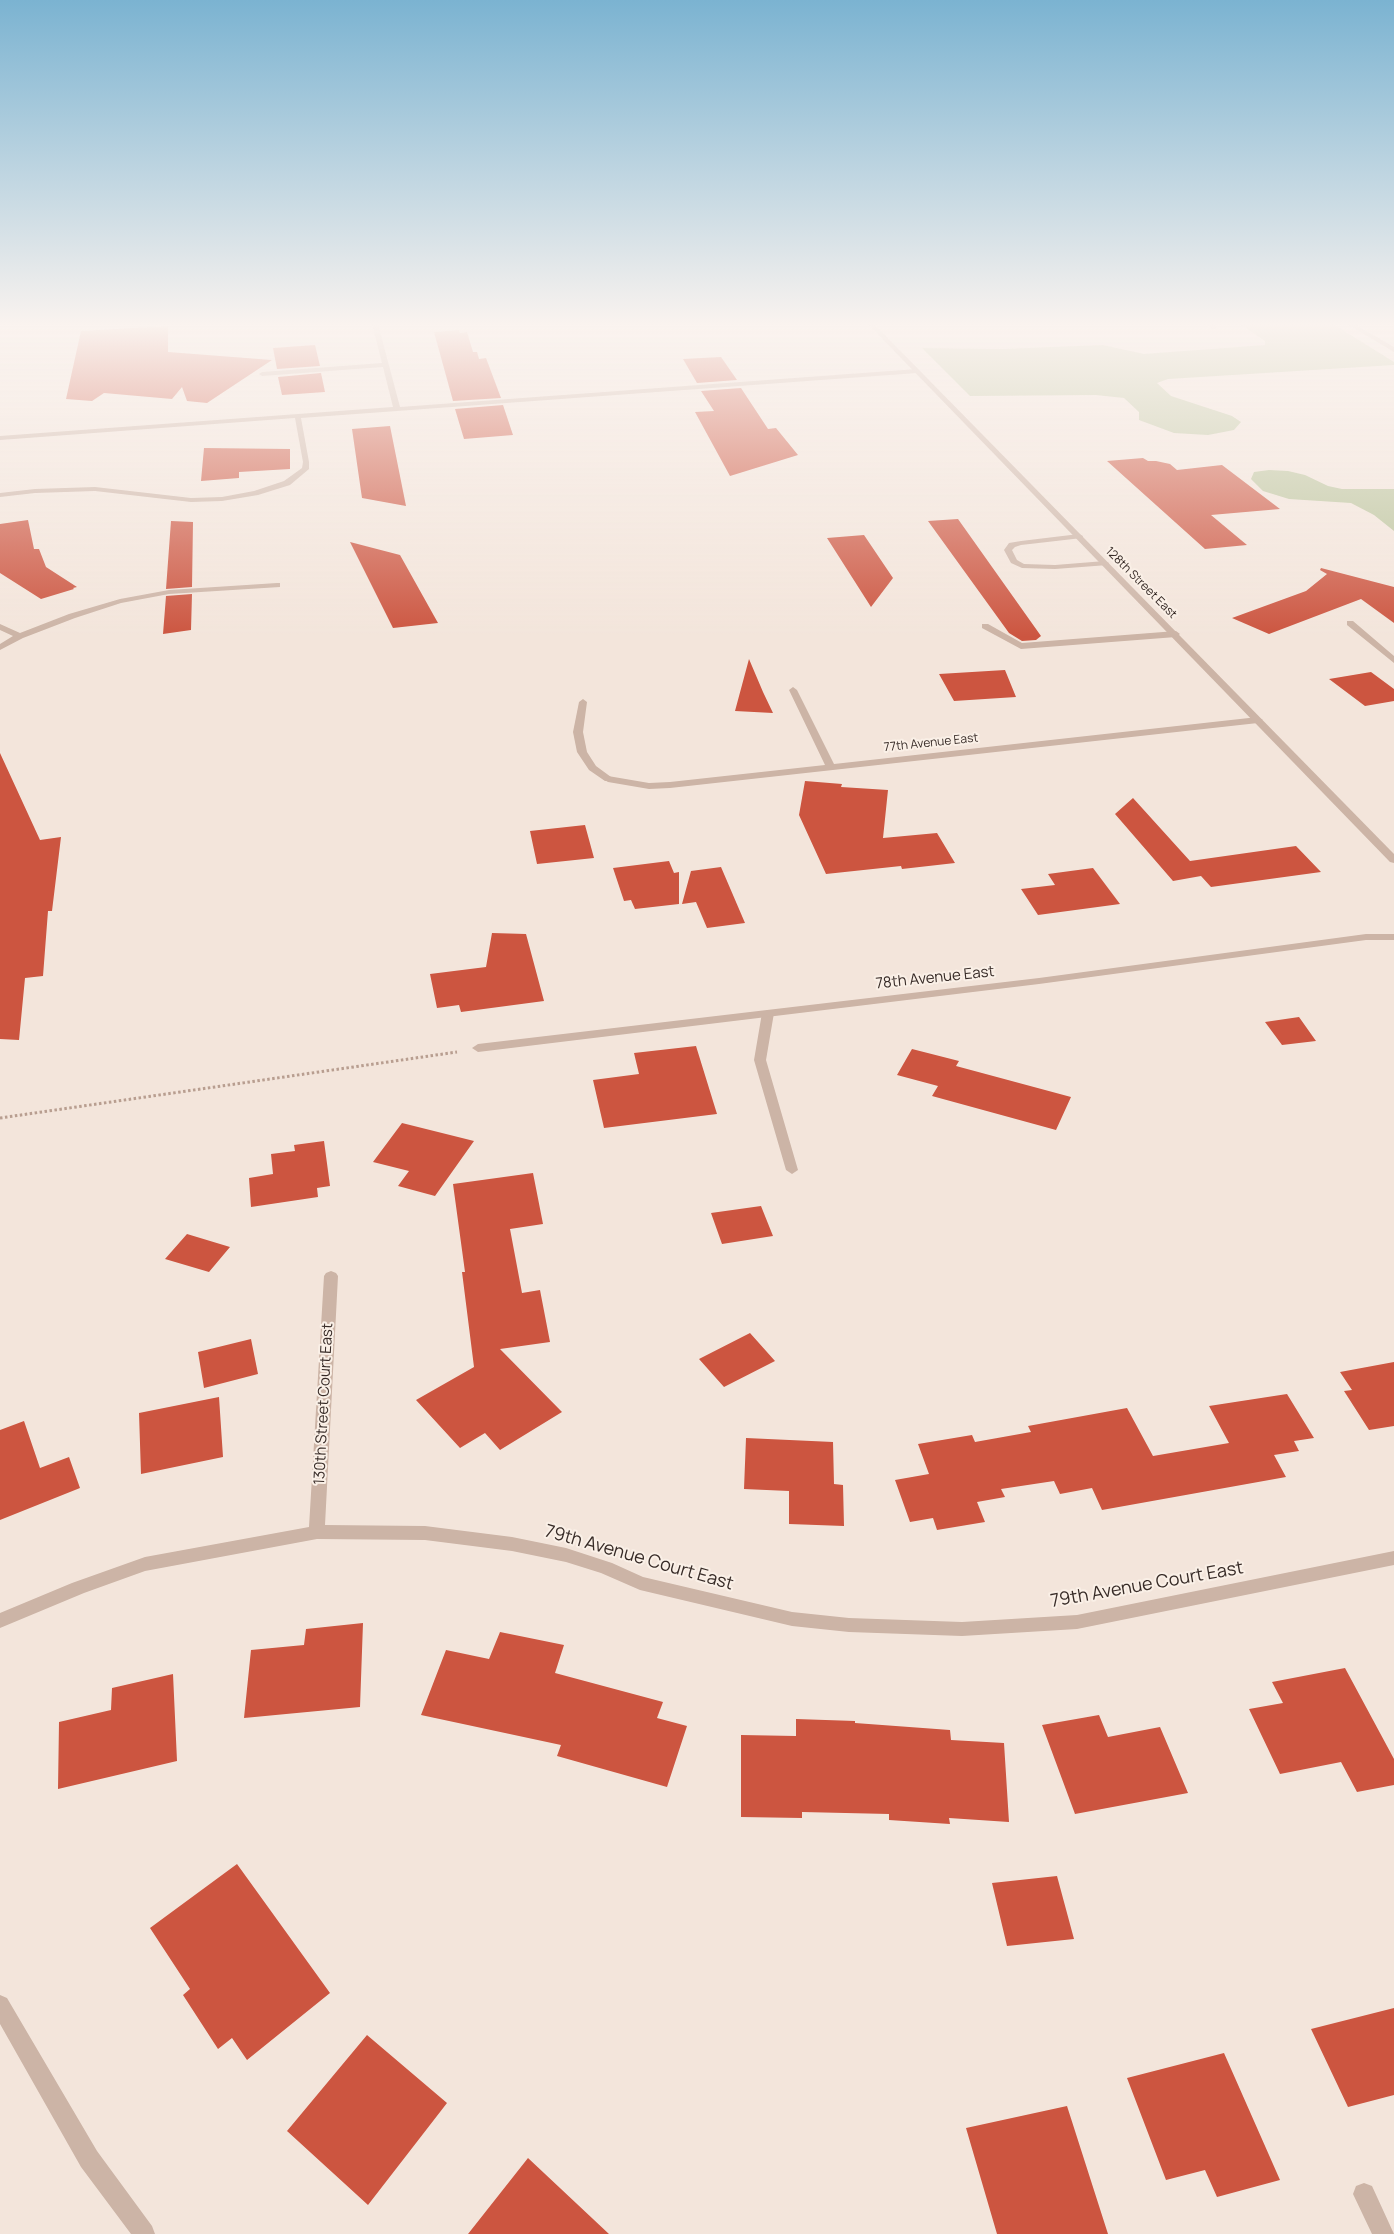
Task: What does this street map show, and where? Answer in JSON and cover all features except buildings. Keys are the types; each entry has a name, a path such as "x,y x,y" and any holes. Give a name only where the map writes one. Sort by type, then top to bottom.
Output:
{"street":[{"path":"0,438 138,428"},
{"path":"0,496 35,491 95,489 191,500 222,499 264,491 286,483 305,469 306,462 300,428"},
{"name":"128th Street East","path":"972,428 1176,634 1394,860"},
{"path":"1078,536 1021,543 1012,546 1008,550 1009,556 1014,562 1022,566 1035,567 1105,563"},
{"path":"0,647 20,636 72,616 120,601 169,592 277,585"},
{"path":"1350,623 1394,660"},
{"path":"985,626 1021,646 1176,634"},
{"path":"0,627 20,636"},
{"path":"793,690 831,767"},
{"name":"77th Avenue East","path":"583,702 578,732 582,752 592,768 608,779 649,786 1258,720"},
{"name":"78th Avenue East","path":"478,1048 1039,981 1366,937 1394,937"},
{"path":"768,1012 760,1060 792,1170"},
{"name":"130th Street Court East","path":"317,1532 331,1276"},
{"name":"79th Avenue Court East","path":"0,1621 78,1588 145,1564 317,1532 425,1533 512,1544 566,1555 606,1568 640,1583 792,1620 849,1625 962,1629 1076,1622 1394,1558"},
{"path":"0,2005 89,2159 144,2234"},
{"path":"1364,2194 1383,2234"}],"path":[{"path":"0,1118 478,1048"}],"green space":[{"path":"1161,428 1236,428 1208,435 1174,433"},
{"path":"1269,470 1288,471 1305,475 1328,486 1342,489 1394,489 1394,531 1374,515 1351,503 1289,499 1263,491 1251,479 1254,472"}]}
